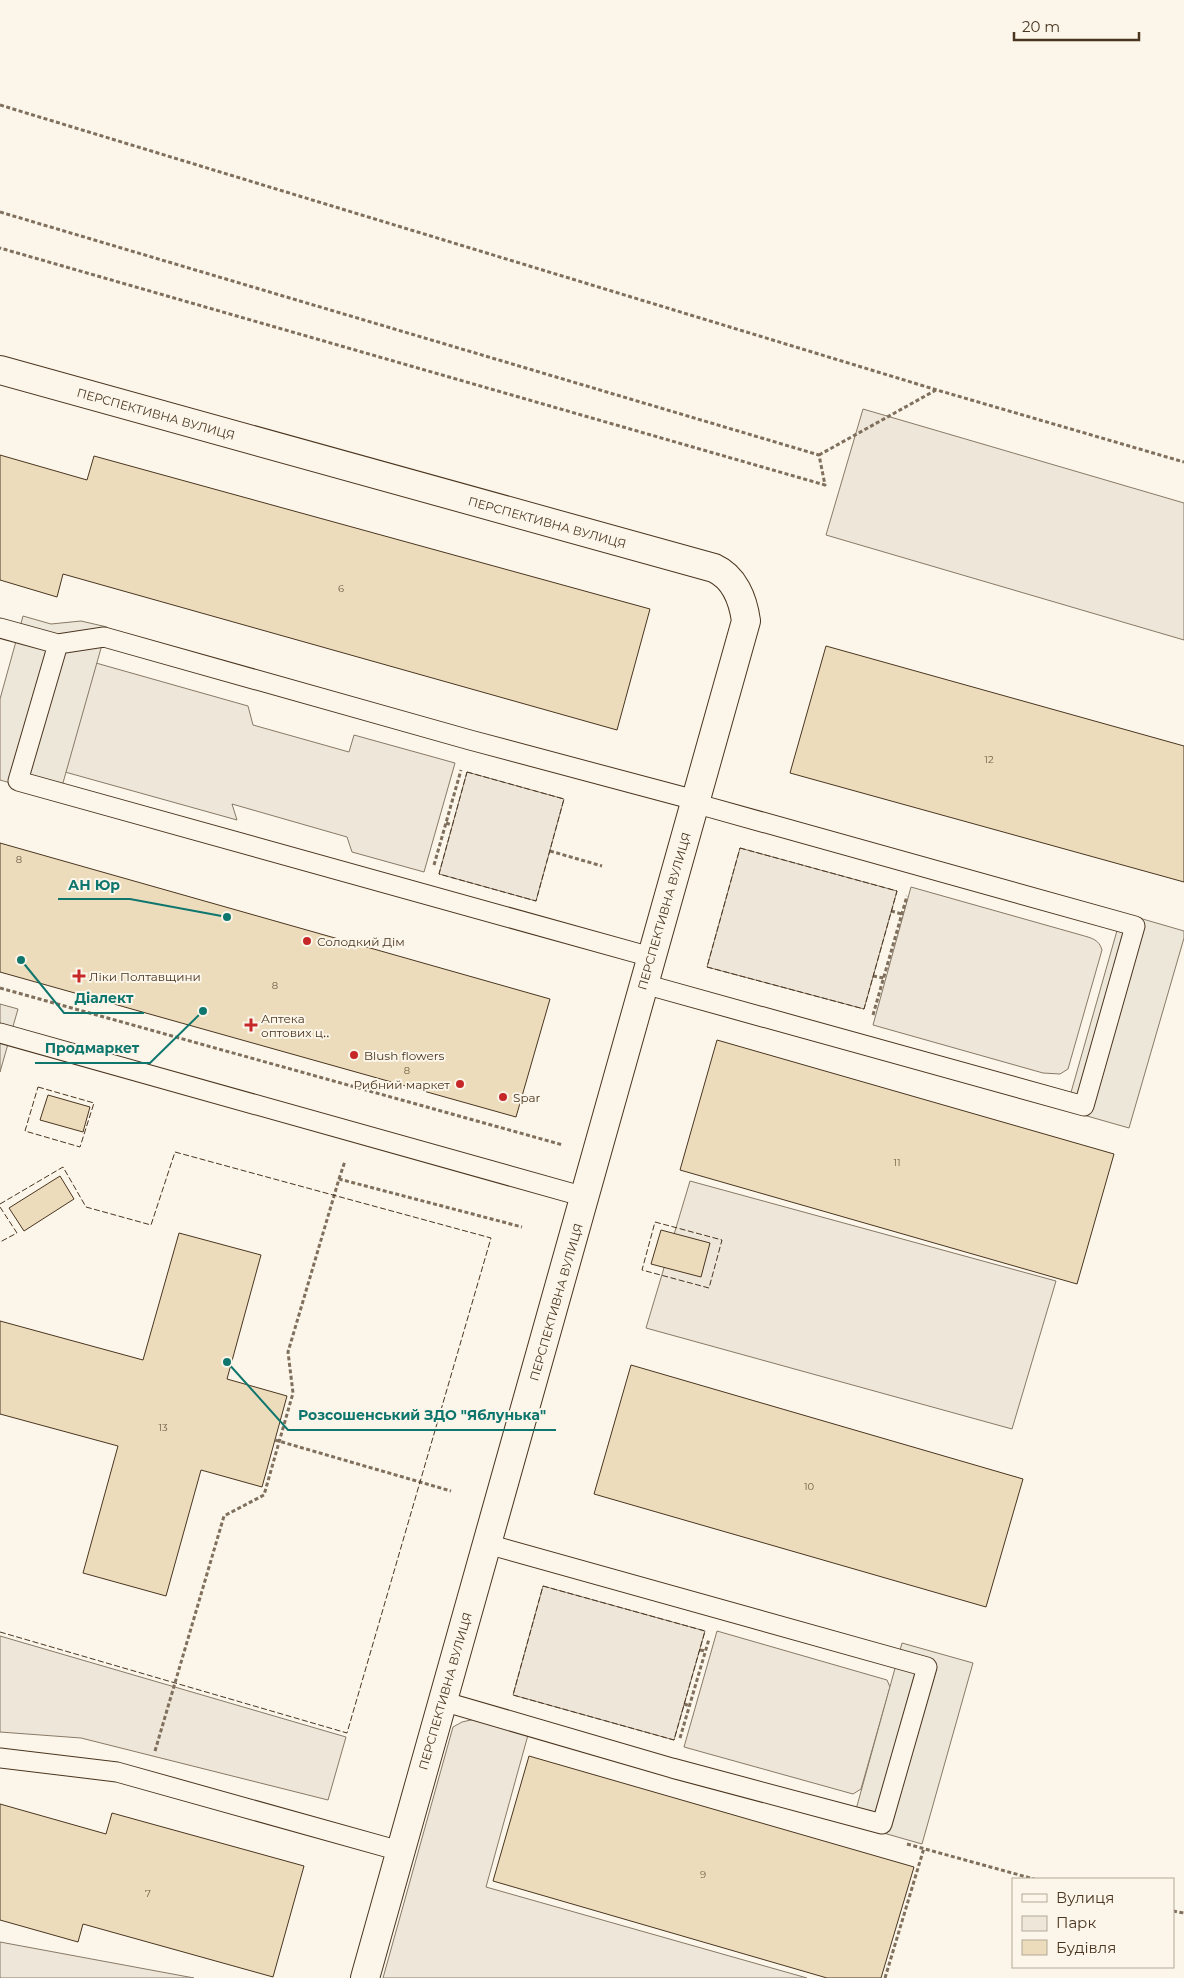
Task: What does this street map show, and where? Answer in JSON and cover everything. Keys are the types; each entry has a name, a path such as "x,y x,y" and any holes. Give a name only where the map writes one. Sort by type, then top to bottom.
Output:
{"street":[{"name":"ПЕРСПЕКТИВНА ВУЛИЦЯ","path":"0,370 724,573 739,596 746,621 365,1978"}],"lane":[{"path":"0,628 58,644 104,637 1135,926 1084,1106 644,984"},
{"path":"58,644 18,781 651,957"},
{"path":"0,1033 585,1197"},
{"path":"442,1701 672,1768 882,1824 927,1667 717,1610 487,1544"},
{"path":"0,1758 117,1772 400,1851"}],"path":[{"path":"0,105 937,390 1184,462"},
{"path":"0,212 818,454 937,390"},
{"path":"0,248 825,485 818,454"},
{"path":"425,894 470,740"},
{"path":"446,823 452,825"},
{"path":"550,851 602,866"},
{"path":"865,1044 916,864"},
{"path":"891,911 902,914"},
{"path":"873,976 884,978"},
{"path":"0,988 597,1156"},
{"path":"146,1780 224,1516 264,1495 293,1393 288,1352 339,1180 522,1227"},
{"path":"275,1440 451,1491"},
{"path":"672,1768 717,1610"},
{"path":"700,1650 705,1651"},
{"path":"684,1704 690,1706"},
{"path":"882,1824 879,1836 1030,1878"},
{"path":"885,1978 924,1848"}],"green space":[{"path":"863,409 1184,503 1184,640 826,535"},
{"path":"96,663 248,706 253,725 349,752 354,735 455,763 424,872 352,852 347,837 232,804 237,820 65,772"},
{"path":"467,772 564,799 536,901 439,874"},
{"path":"740,848 897,891 864,1009 707,967"},
{"path":"911,887 1088,937 1099,943 1102,950 1068,1069 1060,1074 1043,1073 873,1025"},
{"path":"690,1181 1056,1281 1012,1429 646,1328"},
{"path":"543,1586 705,1631 674,1740 513,1695"},
{"path":"717,1631 887,1680 890,1687 861,1789 853,1794 684,1747"},
{"path":"0,1636 346,1737 328,1800 81,1738 0,1732"},
{"path":"475,1719 528,1735 486,1887 807,1978 383,1978 453,1727 462,1722"},
{"path":"0,1942 194,1978 0,1978"}],"shaded area":[{"path":"23,616 51,624 81,621 107,627 59,797 0,780 0,699"},
{"path":"1122,913 1184,931 1184,938 1129,1128 1066,1110"},
{"path":"0,1004 18,1009 0,1072"},
{"path":"902,1643 973,1663 922,1844 852,1824"}],"building":[{"path":"0,455 87,480 94,456 650,609 617,730 63,574 57,597 0,580"},
{"path":"826,646 1184,746 1184,882 790,773"},
{"path":"0,843 550,999 516,1117 0,972"},
{"path":"717,1040 1114,1154 1077,1284 680,1170"},
{"path":"48,1095 90,1107 83,1132 40,1120"},
{"path":"60,1176 74,1199 24,1231 9,1208"},
{"path":"661,1230 710,1243 701,1277 651,1264"},
{"path":"179,1233 261,1255 227,1379 287,1396 262,1487 201,1470 166,1596 83,1573 118,1446 0,1414 0,1321 143,1360"},
{"path":"631,1365 1023,1479 986,1607 594,1494"},
{"path":"529,1756 914,1867 881,1978 827,1978 493,1881"},
{"path":"0,1804 106,1834 112,1813 304,1866 273,1977 83,1924 78,1942 0,1920"}],"fence":[{"path":"467,772 564,799 536,901 439,874 467,772"},
{"path":"740,848 897,891 864,1009 707,967 740,848"},
{"path":"38,1087 94,1103 80,1147 25,1131 38,1087"},
{"path":"0,1204 63,1167 86,1207 151,1225 175,1152 491,1238 347,1733 0,1632"},
{"path":"0,1207 17,1233 0,1242"},
{"path":"655,1222 722,1240 709,1288 642,1270 655,1222"},
{"path":"543,1586 705,1631 674,1740 513,1695 543,1586"}],"place":[{"name":"АН Юр","path":"227,917"},
{"name":"Солодкий Дім","path":"307,941"},
{"name":"Діалект","path":"21,960"},
{"name":"Ліки Полтавщини","path":"79,976"},
{"name":"Продмаркет","path":"203,1011"},
{"name":"Аптека оптових ц‥","path":"251,1025"},
{"name":"Blush flowers","path":"354,1055"},
{"name":"Рибний маркет","path":"460,1084"},
{"name":"Spar","path":"503,1097"},
{"name":"Розсошенський ЗДО \"Яблунька\"","path":"227,1362"}]}
